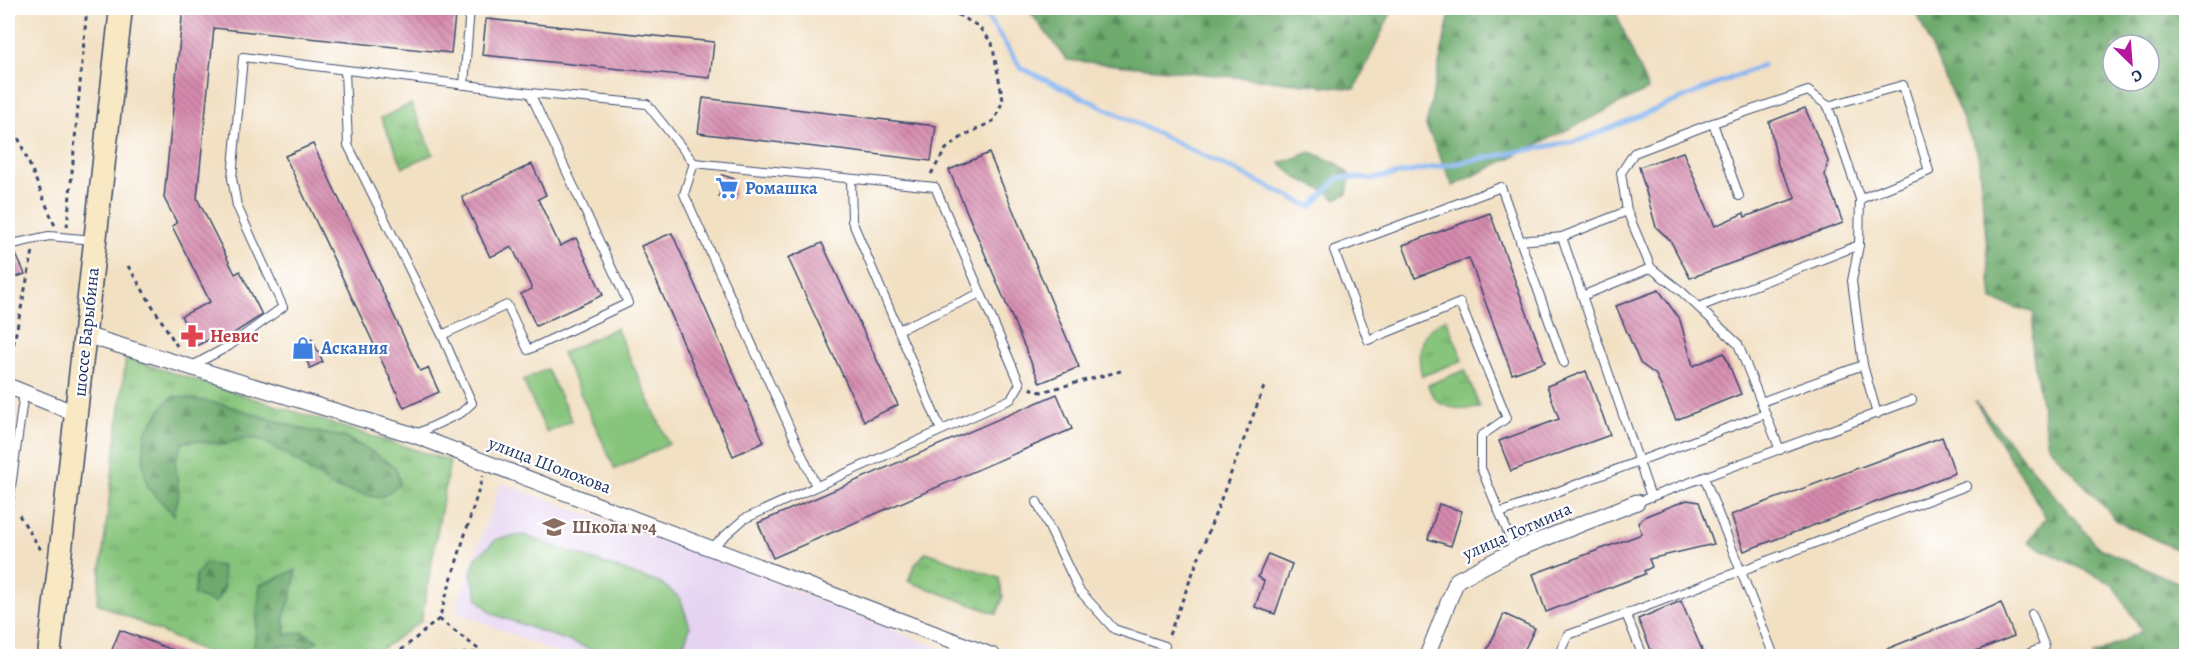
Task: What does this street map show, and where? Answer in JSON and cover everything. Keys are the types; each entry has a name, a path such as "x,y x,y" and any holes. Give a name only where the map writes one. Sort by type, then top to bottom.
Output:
{"main road":[{"name":"шоссе Барыбина","path":"49,657 121,8"}],"street":[{"name":"улица Шолохова","path":"85,335 414,435 993,657"},
{"path":"8,386 77,414"},
{"name":"улица Тотмина","path":"1427,657 1456,580 1515,550 1644,499"}],"lane":[{"path":"464,85 470,8"},
{"path":"190,367 229,346 284,307 237,206 232,178 243,57 530,93 647,104 694,164 935,187 1020,384 1011,399 744,519 710,548"},
{"path":"345,70 348,145 442,335 472,403 460,413 414,435"},
{"path":"1828,106 1903,85 1929,171 1860,199"},
{"path":"1780,450 1738,344 1681,291 1651,268 1628,211 1621,173 1634,153 1808,91 1828,106 1860,199 1859,245 1852,281 1863,365 1877,414"},
{"path":"442,335 507,305 528,350 628,303 530,93"},
{"path":"1713,123 1739,196"},
{"path":"694,164 684,194 816,486"},
{"path":"852,179 852,221 940,430"},
{"path":"1515,550 1481,468 1481,436 1507,418 1460,303 1368,340 1334,250 1501,187 1564,363"},
{"path":"1520,241 1562,237 1628,211"},
{"path":"8,245 36,238 66,235 95,240"},
{"path":"1562,237 1639,461 1644,499 1912,400"},
{"path":"1699,308 1859,245"},
{"path":"1582,296 1651,268"},
{"path":"898,330 981,292"},
{"path":"1761,402 1863,365"},
{"path":"9,505 24,392"},
{"path":"1500,513 1765,414"},
{"path":"1704,477 1739,572 1774,657"},
{"path":"1558,657 1568,635 1966,486"},
{"path":"1037,502 1079,590 1114,629 1165,646"},
{"path":"1626,614 1643,657"},
{"path":"2022,657 2045,647 2032,614"}],"path":[{"path":"8,113 57,232 66,235 87,8"},
{"path":"924,186 946,149 962,136 995,120 1003,100 992,43 978,26 946,8"},
{"path":"8,371 36,238"},
{"path":"128,266 190,367"},
{"path":"1020,384 1041,392 1121,371"},
{"path":"1165,646 1264,387"},
{"path":"394,657 439,619 483,474"},
{"path":"9,505 44,555"},
{"path":"439,619 482,652 484,657"},
{"path":"435,657 482,652"}],"shaded area":[{"name":"Школа №4","path":"501,483 746,571 958,656 564,656 455,611"}],"green space":[{"path":"8,8 14,8 9,69 8,65"},
{"path":"1027,8 1393,8 1355,89 1067,60"},
{"path":"1451,8 1614,8 1648,90 1453,186 1426,126"},
{"path":"1915,8 2186,8 2186,554 2118,522 2048,446 2032,349 2034,313 1992,300 1978,155"},
{"path":"411,104 433,154 403,167 381,118"},
{"path":"1311,152 1338,164 1350,175 1347,194 1335,199 1327,192 1297,178 1280,163"},
{"path":"1446,319 1463,360 1422,376 1419,358 1422,342 1430,329"},
{"path":"616,328 669,444 615,469 562,353"},
{"path":"126,358 450,461 421,621 372,656 214,656 97,603"},
{"path":"547,369 572,421 547,433 523,380"},
{"path":"1465,370 1480,408 1448,407 1431,393 1428,385"},
{"path":"173,396 222,404 305,430 344,437 371,451 396,468 400,484 380,498 335,488 286,454 261,440 243,438 224,445 199,441 183,442 175,462 179,493 174,515 148,488 143,464 145,433"},
{"path":"1975,401 2099,548 2186,586 2186,656 2092,656 2142,631 2112,584 2028,542 2046,517"},
{"path":"523,535 662,584 680,598 690,627 681,652 674,656 610,656 493,614 478,599 471,574 476,558 497,539"},
{"path":"926,552 999,578 1003,597 997,614 908,581 914,566"},
{"path":"206,564 222,566 224,589 215,603 194,595 196,574"},
{"path":"296,570 292,595 284,617 286,635 303,632 318,641 309,647 277,646 276,656 256,656 254,647 260,585"}],"building":[{"path":"183,8 370,8 455,16 451,53 214,28 197,198 235,274 240,271 262,315 225,339 222,333 196,346 181,316 210,302 172,226 177,223 164,198"},
{"path":"486,19 714,42 710,78 482,55"},
{"path":"703,98 936,126 931,161 698,133"},
{"path":"1805,108 1828,161 1825,175 1843,223 1690,278 1670,240 1656,227 1639,167 1683,152 1715,226 1744,213 1745,217 1796,198 1778,165 1769,122"},
{"path":"313,144 420,371 428,368 439,392 404,408 285,156"},
{"path":"989,153 1079,367 1040,383 949,170"},
{"path":"532,164 546,195 538,199 560,246 576,238 603,295 536,326 521,294 532,289 512,247 490,257 462,197"},
{"name":"Ромашка","path":"722,175 735,179 733,199 719,197"},
{"path":"1490,213 1545,362 1512,374 1469,258 1415,278 1403,245"},
{"path":"672,233 764,442 733,456 641,246"},
{"path":"822,243 898,405 864,421 788,258"},
{"path":"14,250 25,274 8,280 8,251"},
{"path":"1659,290 1680,320 1693,366 1724,353 1741,394 1676,420 1656,375 1640,363 1616,306"},
{"path":"312,339 323,362 310,368 300,345"},
{"path":"1586,371 1610,435 1511,471 1499,441 1559,419 1547,386"},
{"path":"1057,394 1072,429 773,558 758,523"},
{"path":"1942,437 1955,473 1744,551 1731,515"},
{"path":"1687,500 1699,502 1714,544 1649,559 1652,567 1644,571 1645,574 1546,612 1533,574 1642,534 1638,523 1646,516"},
{"path":"1439,504 1462,511 1451,546 1428,539"},
{"path":"1268,554 1292,564 1275,614 1255,607 1264,581 1258,577"},
{"path":"1681,601 1705,657 1654,657 1638,619"},
{"path":"2001,603 2014,636 1961,657 1867,657"},
{"path":"1504,614 1535,628 1521,657 1484,657"},
{"path":"120,630 186,655 186,657 109,657"}],"waterway":[{"path":"987,16 1021,68 1311,207 1339,177 1372,179 1581,140 1763,65"}],"place":[{"name":"Ромашка","path":"727,188"},
{"name":"Невис","path":"192,336"},
{"name":"Аскания","path":"303,348"},
{"name":"Школа №4","path":"554,527"}]}
